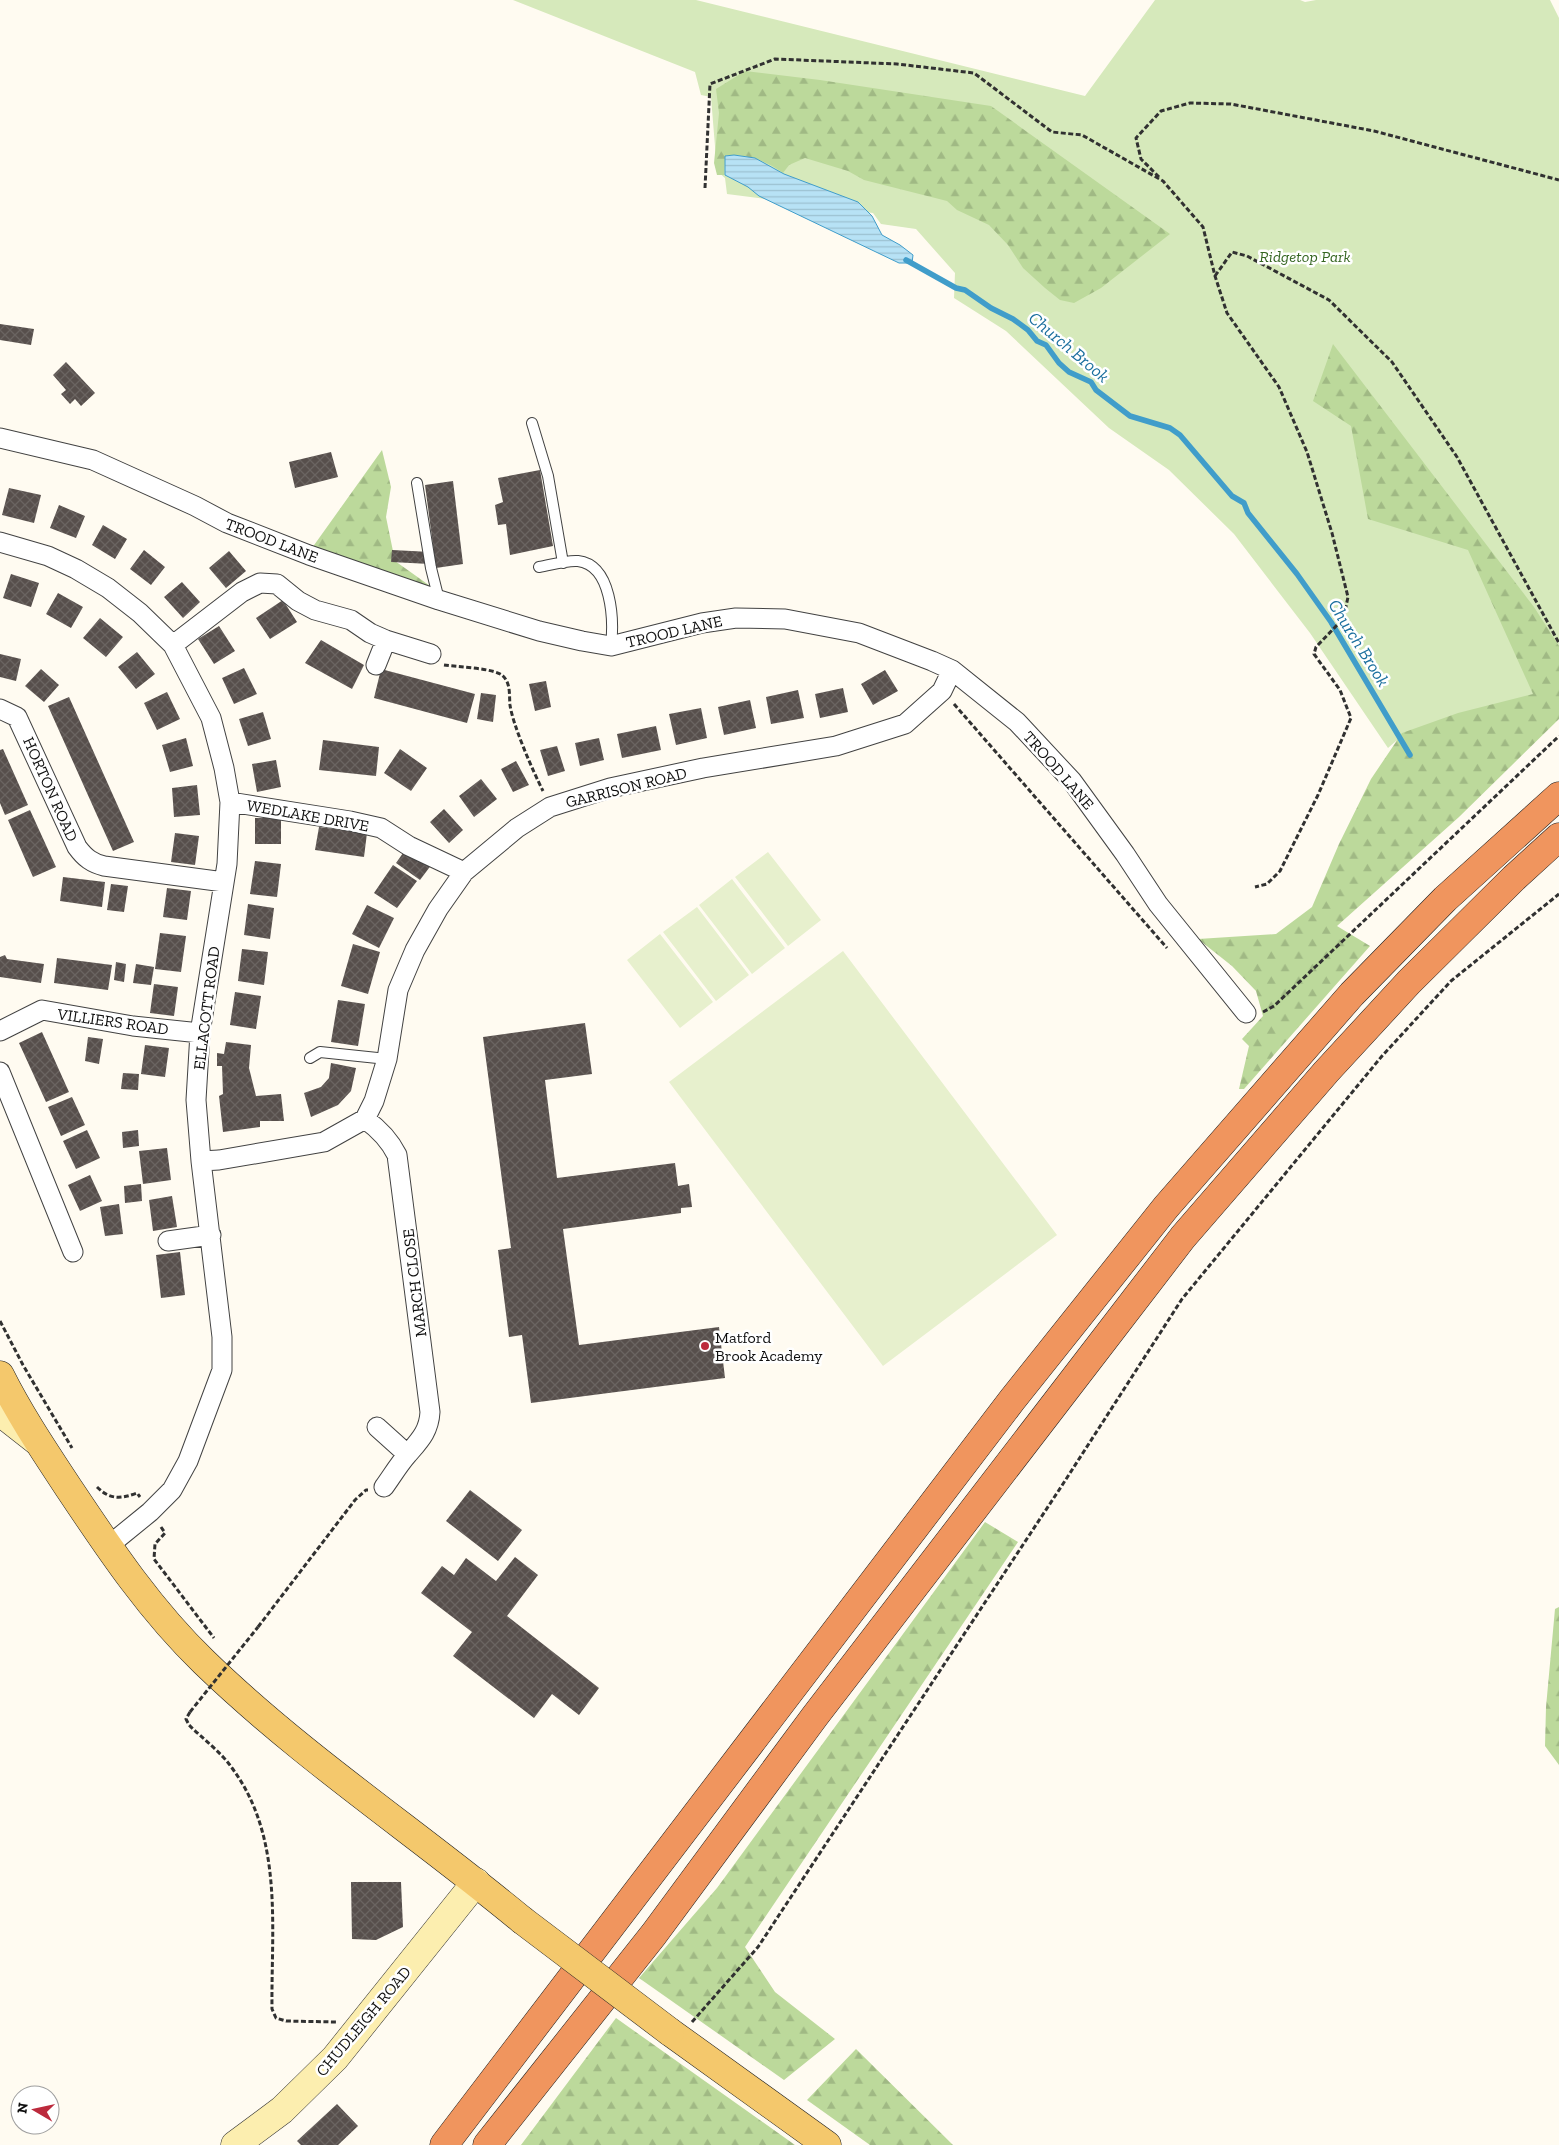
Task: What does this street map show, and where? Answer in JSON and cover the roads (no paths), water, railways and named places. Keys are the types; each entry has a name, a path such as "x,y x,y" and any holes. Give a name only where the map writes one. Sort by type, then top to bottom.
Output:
{"highway":[{"path":"444,2145 1012,1400 1166,1207 1352,994 1445,899 1559,796"},
{"path":"488,2145 654,1934 815,1716 1183,1238 1326,1072 1409,982 1514,878 1559,837"}],"main road":[{"path":"0,1375 38,1442 107,1547 145,1597 202,1661 252,1706 326,1767 476,1882 522,1920 674,2034 827,2145"}],"street":[{"name":"TROOD LANE","path":"0,438 93,460 248,532 438,600 539,631 611,646 702,623 736,618 785,619 859,633 952,670 1017,722 1072,781 1125,854 1158,904 1246,1013"},
{"name":"ELLACOTT ROAD","path":"0,542 48,556 108,588 140,613 173,645 211,718 224,768 230,802 224,882 200,1033 196,1100 201,1161 222,1337 222,1370 188,1461 172,1490 150,1512 107,1547"},
{"path":"173,645 242,592 260,583 277,584 298,601 315,610 351,620 370,633 386,640 431,654"},
{"path":"376,665 386,640"},
{"name":"GARRISON ROAD","path":"365,1119 374,1101 387,1059 398,990 415,950 438,909 464,872 517,828 550,807 610,788 702,768 836,746 905,724 942,691 952,670"},
{"name":"HORTON ROAD","path":"0,708 17,717 77,847 84,857 93,863 104,866 224,882"},
{"name":"WEDLAKE DRIVE","path":"230,802 350,820 380,828 409,846 464,872"},
{"name":"VILLIERS ROAD","path":"0,1031 42,1010 133,1026 200,1033"},
{"path":"0,1072 73,1252"},
{"path":"201,1161 219,1160 324,1142 365,1119"},
{"name":"MARCH CLOSE","path":"365,1119 379,1129 389,1140 397,1155 403,1189 430,1412 429,1424 420,1441 384,1487"},
{"path":"168,1241 211,1235"},
{"path":"0,1412 38,1442"},
{"path":"377,1427 408,1454"},
{"name":"CHUDLEIGH ROAD","path":"235,2145 282,2110 317,2076 355,2034 476,1882"}],"lane":[{"path":"532,423 548,476 563,563"},
{"path":"417,483 438,600"},
{"path":"539,567 577,561 591,566 603,579 612,607 613,633 611,646"},
{"path":"310,1058 320,1052 387,1059"}],"water":[{"path":"734,155 755,158 784,174 858,202 872,216 882,235 913,255 912,263 899,263 759,196 748,187 725,175 725,156"}],"waterway":[{"name":"Church Brook","path":"906,260 956,288 965,290 991,308 1013,319 1028,330 1037,341 1046,345 1059,363 1069,372 1091,382 1096,390 1130,416 1170,428 1180,435 1232,496 1244,503 1248,513 1297,574 1331,622 1410,755"}],"place":[{"name":"Matford Brook Academy","path":"705,1346"}],"park label":[{"name":"Ridgetop Park","path":"1305,256"}]}
